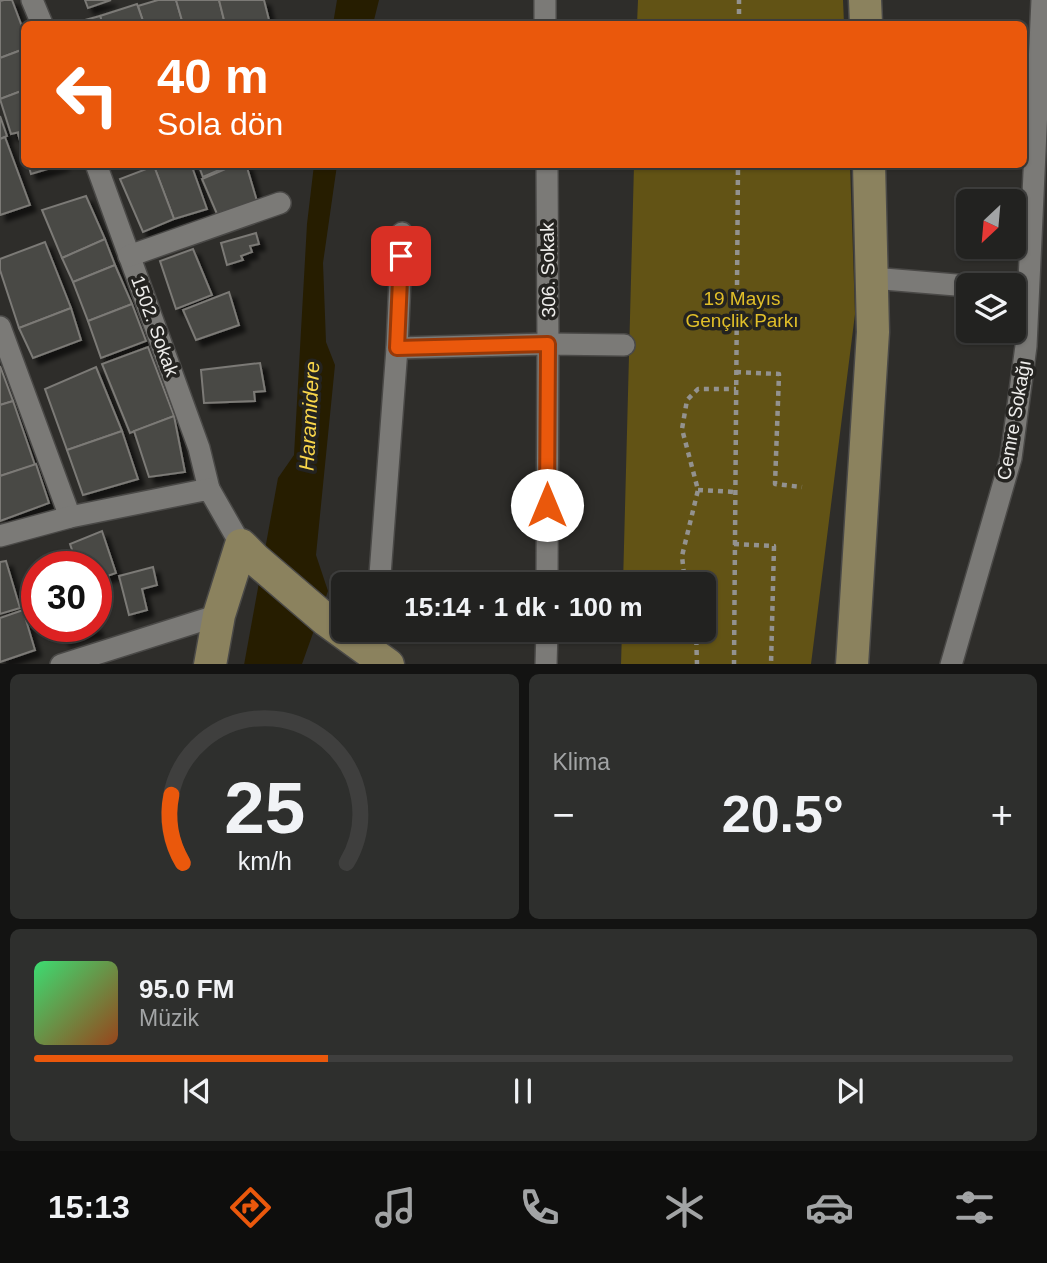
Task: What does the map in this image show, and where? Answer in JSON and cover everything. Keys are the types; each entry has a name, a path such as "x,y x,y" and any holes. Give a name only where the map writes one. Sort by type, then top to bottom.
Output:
{"street":[{"path":"32,0 41,21"},
{"path":"545,0 545,21"},
{"path":"865,0 866,21"},
{"name":"Cemre Sokağı","path":"951,664 1011,457 1026,346 1030,290 1042,0"},
{"name":"1502. Sokak","path":"97,168 199,448 209,489 248,553"},
{"name":"306. Sokak","path":"547,168 547,572"},
{"path":"852,664 873,332 869,168"},
{"path":"129,256 280,203"},
{"path":"380,572 397,348 402,233"},
{"path":"872,278 956,285"},
{"path":"0,327 70,517"},
{"path":"397,348 624,345"},
{"path":"0,536 70,517 209,489"},
{"path":"210,664 219,615 248,553 331,622"},
{"path":"61,664 219,615"},
{"path":"365,642 388,664"},
{"path":"547,642 547,664"}],"path":[{"path":"739,0 739,21"},
{"path":"734,664 738,168"},
{"path":"736,372 779,374 775,484 802,487"},
{"path":"684,572 682,556 698,490 682,429 687,400 698,388 736,389"},
{"path":"698,490 735,492"},
{"path":"734,544 774,546 771,664"},
{"path":"696,642 697,664"}],"green space":[{"path":"638,0 843,0 844,21 637,21"},
{"name":"19 Mayıs Gençlik Parkı","path":"634,168 850,168 855,314 811,664 621,664 622,642 716,642 716,572 623,572"}],"water":[{"path":"337,0 379,0 374,21 334,21"},
{"name":"Haramidere","path":"314,168 337,168 323,263 326,342 335,365 316,555 328,591 302,664 244,664 278,478 294,455 307,224"}],"building":[{"path":"12,0 21,24 21,50 0,58 0,1"},
{"path":"85,0 111,0 88,8"},
{"path":"158,0 176,0 182,21 143,21 138,6"},
{"path":"176,0 219,0 224,21 182,21"},
{"path":"219,0 264,0 269,21 224,21"},
{"path":"137,4 143,21 102,21 100,16"},
{"path":"100,16 102,21 81,21"},
{"path":"21,50 21,91 0,99 0,58"},
{"path":"21,91 21,132 11,134 0,99"},
{"path":"0,116 7,136 0,139"},
{"path":"5,137 30,205 0,215 0,139"},
{"path":"29,168 51,168 31,174"},
{"path":"155,168 192,168 207,209 174,219"},
{"path":"155,168 174,219 143,232 120,179"},
{"path":"200,168 224,168 203,177"},
{"path":"228,168 247,168 257,201 217,214 202,179"},
{"path":"86,196 105,239 62,258 42,210"},
{"path":"256,233 259,244 250,246 252,252 241,256 243,260 227,265 221,243"},
{"path":"105,239 115,265 73,282 62,258"},
{"path":"45,242 71,308 19,328 0,270 0,259"},
{"path":"193,249 212,295 176,309 160,261"},
{"path":"115,265 132,304 88,321 73,282"},
{"path":"229,292 239,325 196,340 183,310"},
{"path":"132,304 146,341 101,358 88,321"},
{"path":"71,308 81,340 33,358 19,328"},
{"path":"148,347 174,416 130,433 102,364"},
{"path":"260,363 265,391 254,392 255,401 204,403 201,370"},
{"path":"0,366 13,401 0,405"},
{"path":"96,367 122,431 67,450 45,389"},
{"path":"13,401 35,465 0,476 0,405"},
{"path":"174,416 185,472 149,477 134,431"},
{"path":"122,431 138,479 83,495 67,450"},
{"path":"36,464 49,503 0,521 0,476"},
{"path":"102,531 109,551 72,551 70,544"},
{"path":"6,561 20,608 0,614 0,562"},
{"path":"153,567 157,585 142,589 147,610 129,615 119,576"},
{"path":"21,611 21,642 33,642 35,650 0,662 0,618"}],"route":[{"path":"401,256 397,348 548,344 547,505"}]}
